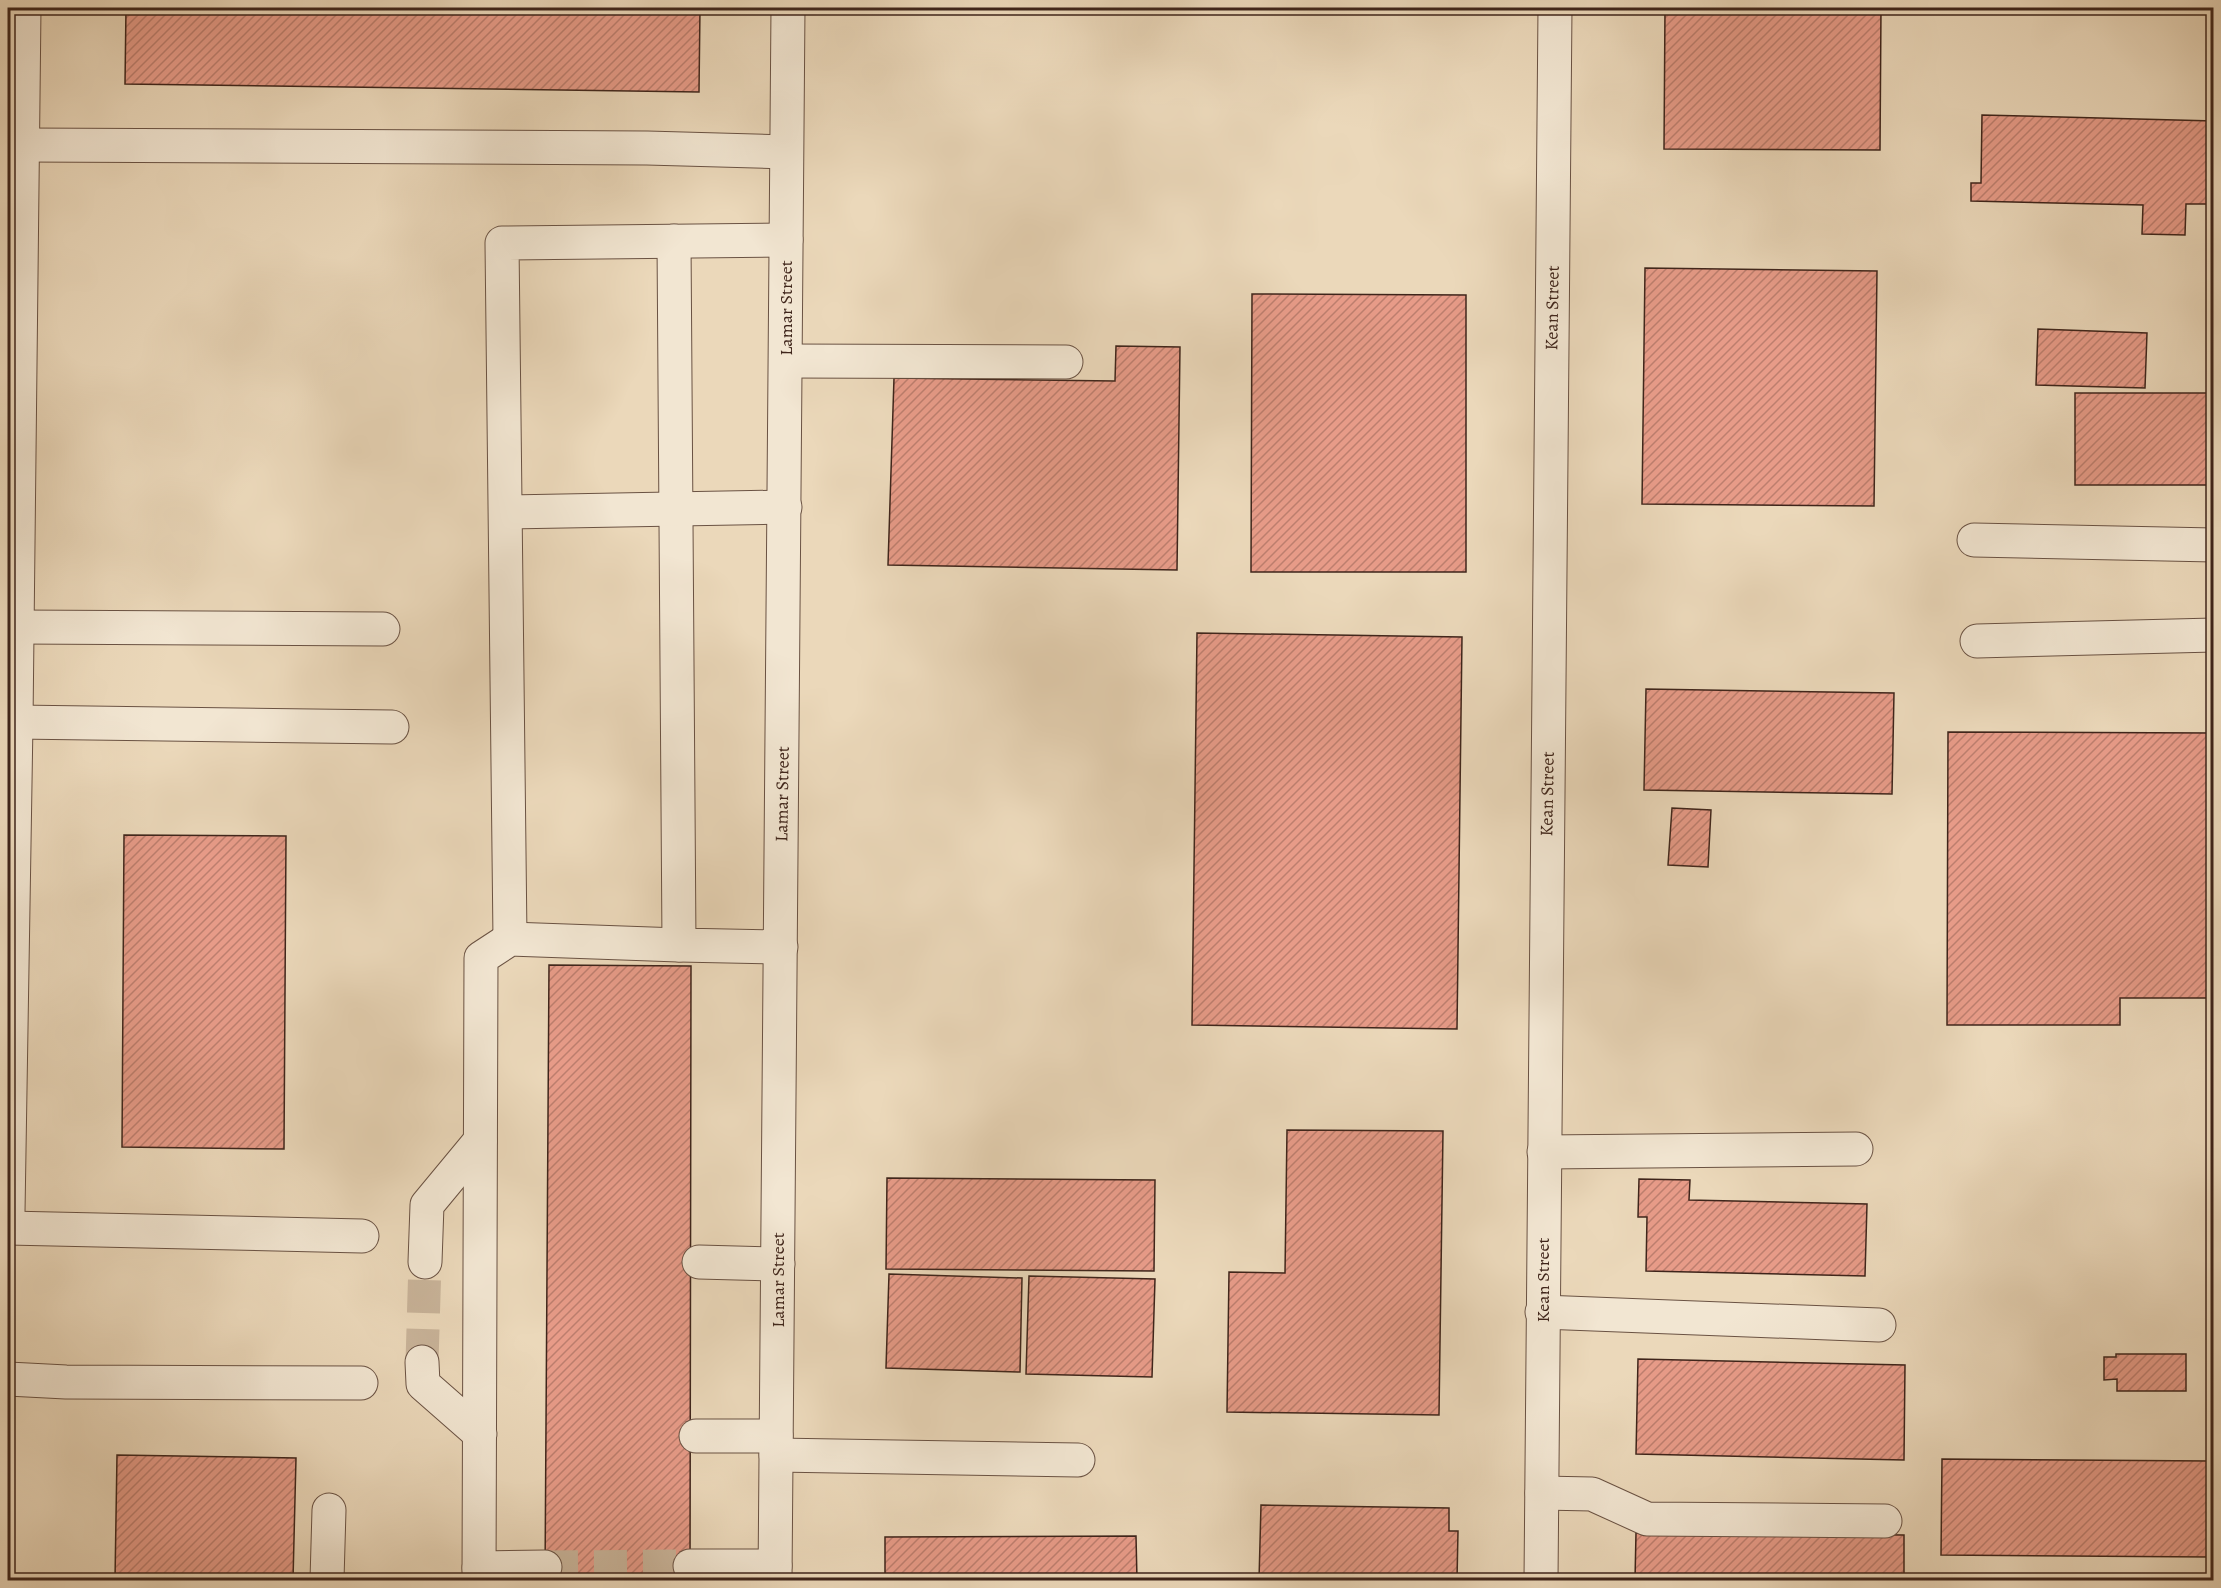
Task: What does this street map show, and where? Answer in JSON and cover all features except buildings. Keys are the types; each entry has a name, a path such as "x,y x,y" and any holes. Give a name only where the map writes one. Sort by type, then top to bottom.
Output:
{"street":[{"path":"8,1212 24,8"},
{"name":"Lamar Street","path":"775,1573 788,8"},
{"name":"Kean Street","path":"1541,1581 1555,8"},
{"path":"22,145 647,148 786,152"},
{"path":"510,939 502,243 786,240"},
{"path":"674,241 679,945"},
{"path":"786,361 1066,362"},
{"path":"506,512 785,507"},
{"path":"1974,540 2214,545"},
{"path":"17,627 383,629"},
{"path":"1977,641 2214,635"},
{"path":"16,722 392,727"},
{"path":"545,1568 479,1574 481,958 510,939 781,947"},
{"path":"425,1262 427,1205 480,1141"},
{"path":"1544,1152 1856,1149"},
{"path":"8,1228 362,1236"},
{"path":"699,1262 778,1264"},
{"path":"1542,1312 1879,1325"},
{"path":"422,1362 423,1384 480,1434"},
{"path":"8,1379 66,1382 361,1383"},
{"path":"696,1436 776,1445 1078,1460"},
{"path":"1542,1493 1592,1494 1647,1519 1885,1521"},
{"path":"327,1581 329,1510"},
{"path":"690,1566 775,1573"}],"tunnel":[{"path":"422,1362 425,1262"},
{"path":"545,1567 690,1566"}]}
